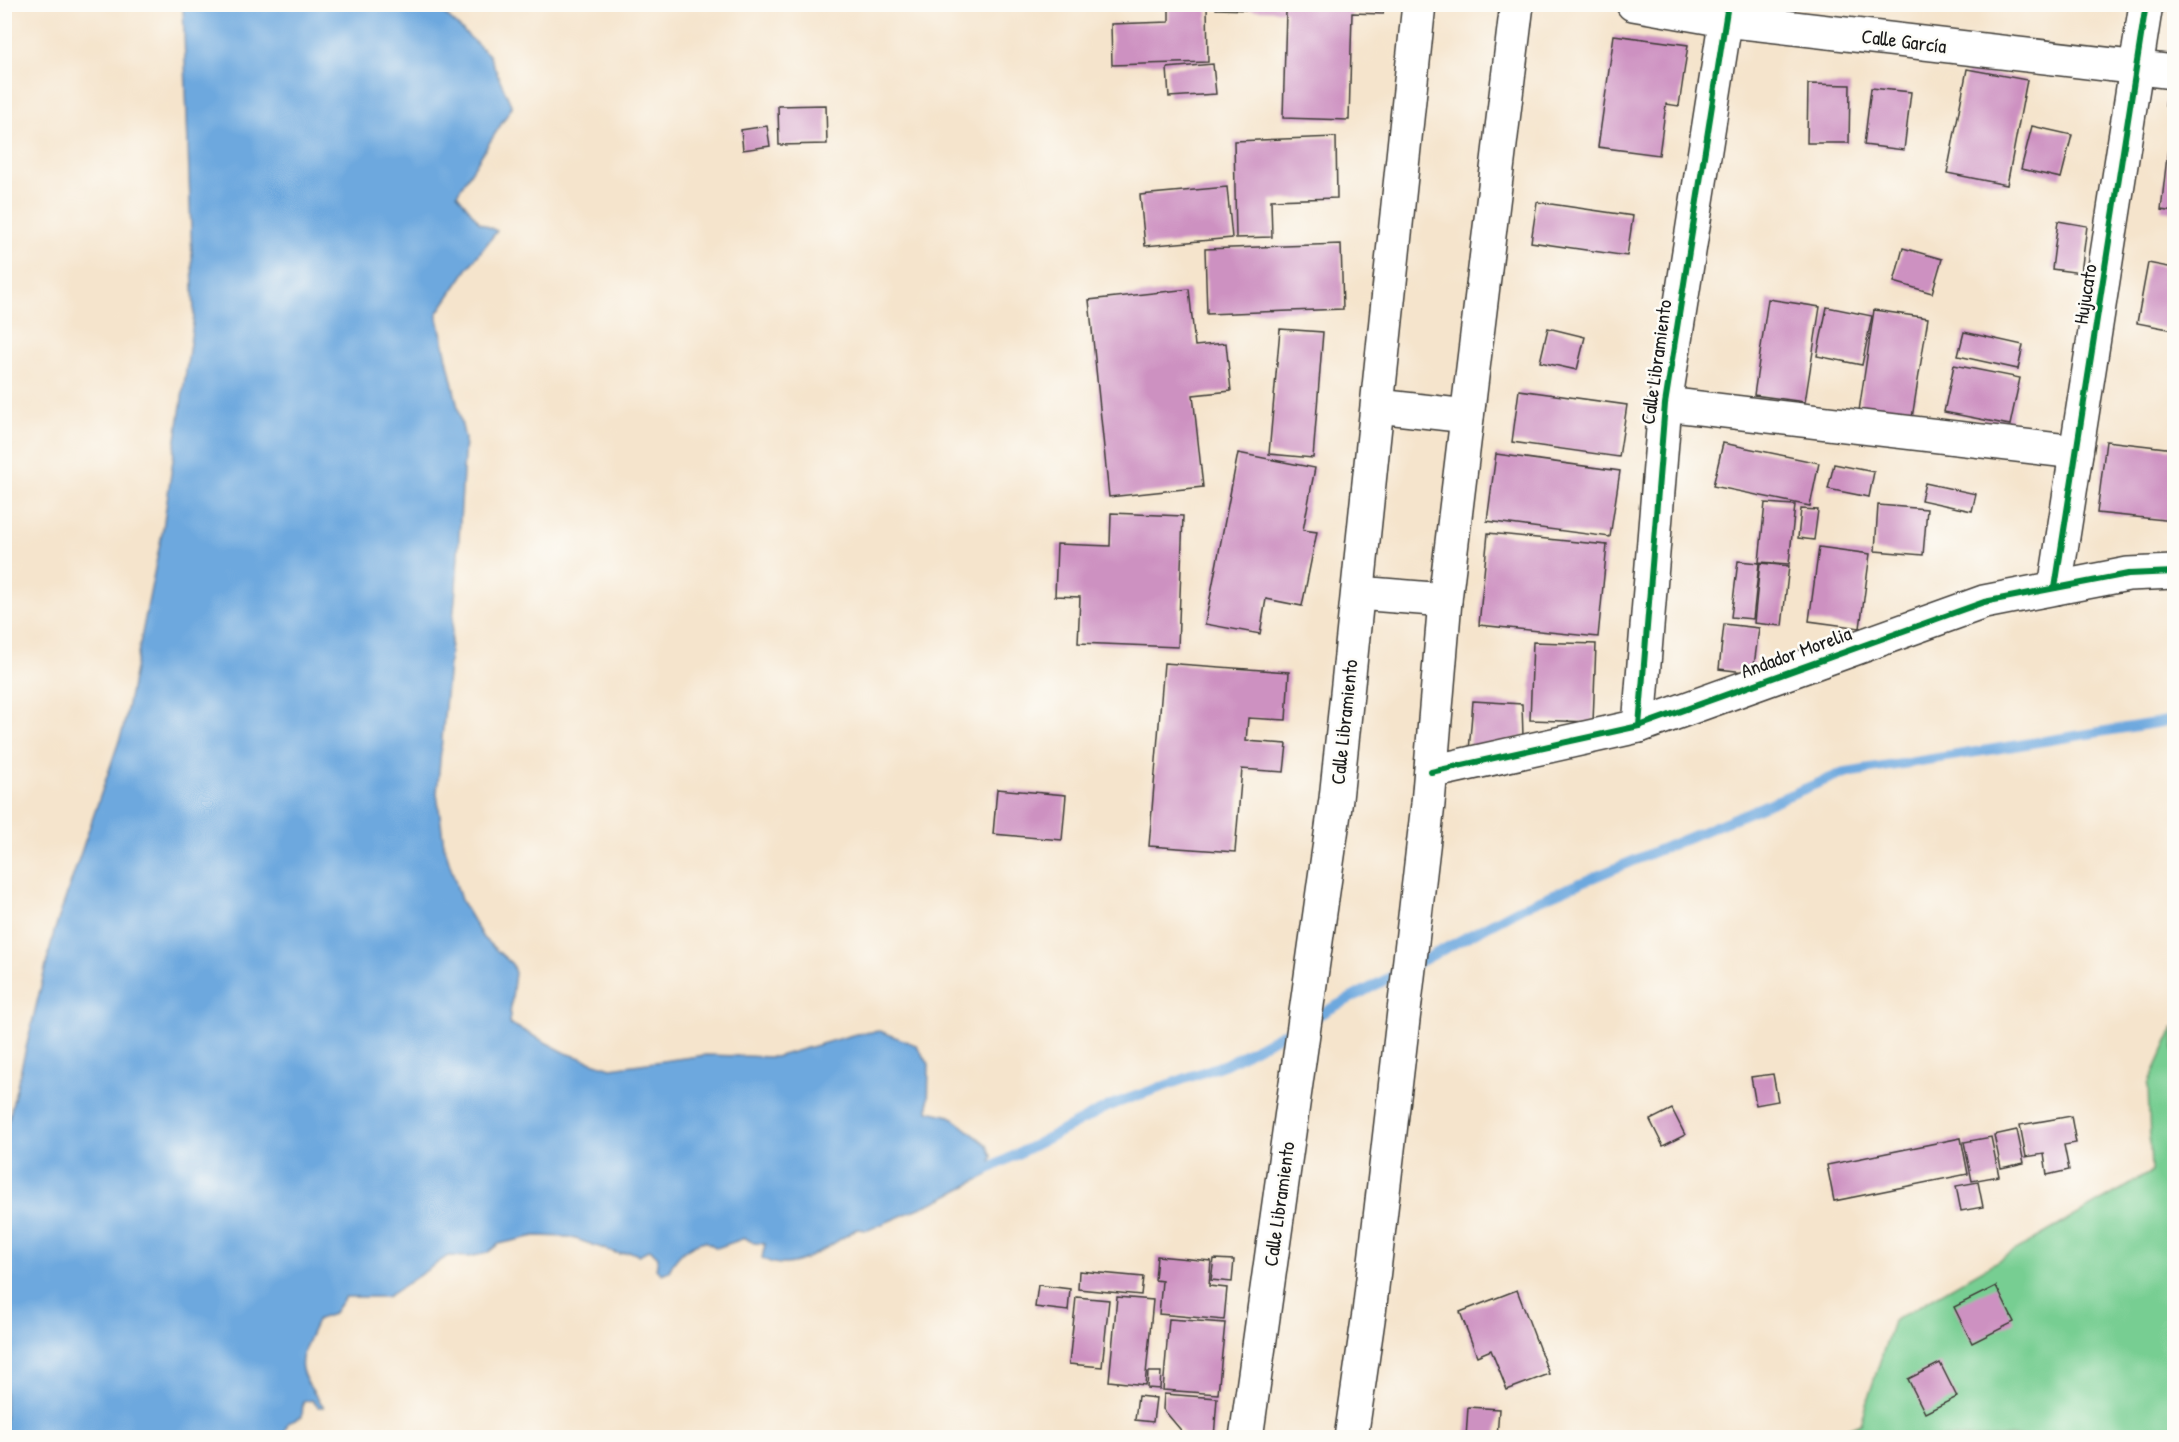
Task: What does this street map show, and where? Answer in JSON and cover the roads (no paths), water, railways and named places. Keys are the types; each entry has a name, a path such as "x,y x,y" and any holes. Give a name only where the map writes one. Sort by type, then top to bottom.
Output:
{"main road":[{"name":"Calle Libramiento","path":"1246,1437 1336,799 1419,4"},
{"path":"1351,1437 1369,1313 1428,804 1445,600 1517,4"},
{"name":"Calle García","path":"1633,4 1727,12 2175,72"},
{"name":"Hujucato","path":"2055,588 2146,4"},
{"name":"Calle Libramiento","path":"1640,726 1665,404 1727,12"},
{"path":"1665,404 2076,452"},
{"path":"1378,406 1467,416"},
{"name":"Andador Morelia","path":"1431,772 1640,726 1984,602 2128,574 2175,572"},
{"path":"1358,593 1445,600"}],"water":[{"path":"183,5 435,5 489,55 512,107 457,194 480,223 497,231 468,268 437,314 465,439 456,588 437,793 444,845 461,900 483,938 512,964 515,973 509,1023 566,1053 611,1068 706,1055 775,1057 856,1034 880,1031 916,1045 929,1064 928,1111 950,1116 987,1145 992,1156 988,1175 941,1199 868,1230 857,1229 811,1257 798,1262 774,1263 762,1258 765,1244 754,1243 745,1238 717,1248 705,1241 684,1252 675,1260 669,1271 662,1274 656,1269 658,1257 650,1249 639,1255 630,1252 619,1254 570,1237 535,1236 499,1244 487,1253 469,1257 448,1256 387,1297 345,1297 333,1314 318,1319 302,1356 303,1373 324,1407 318,1407 312,1400 303,1402 302,1417 288,1423 285,1430 287,1437 5,1437 5,1135 54,932 123,729 163,528 194,316"}],"waterway":[{"path":"1416,964 1523,907 1840,774 2174,720"},
{"path":"979,1174 1111,1105 1226,1064 1402,971"}]}
